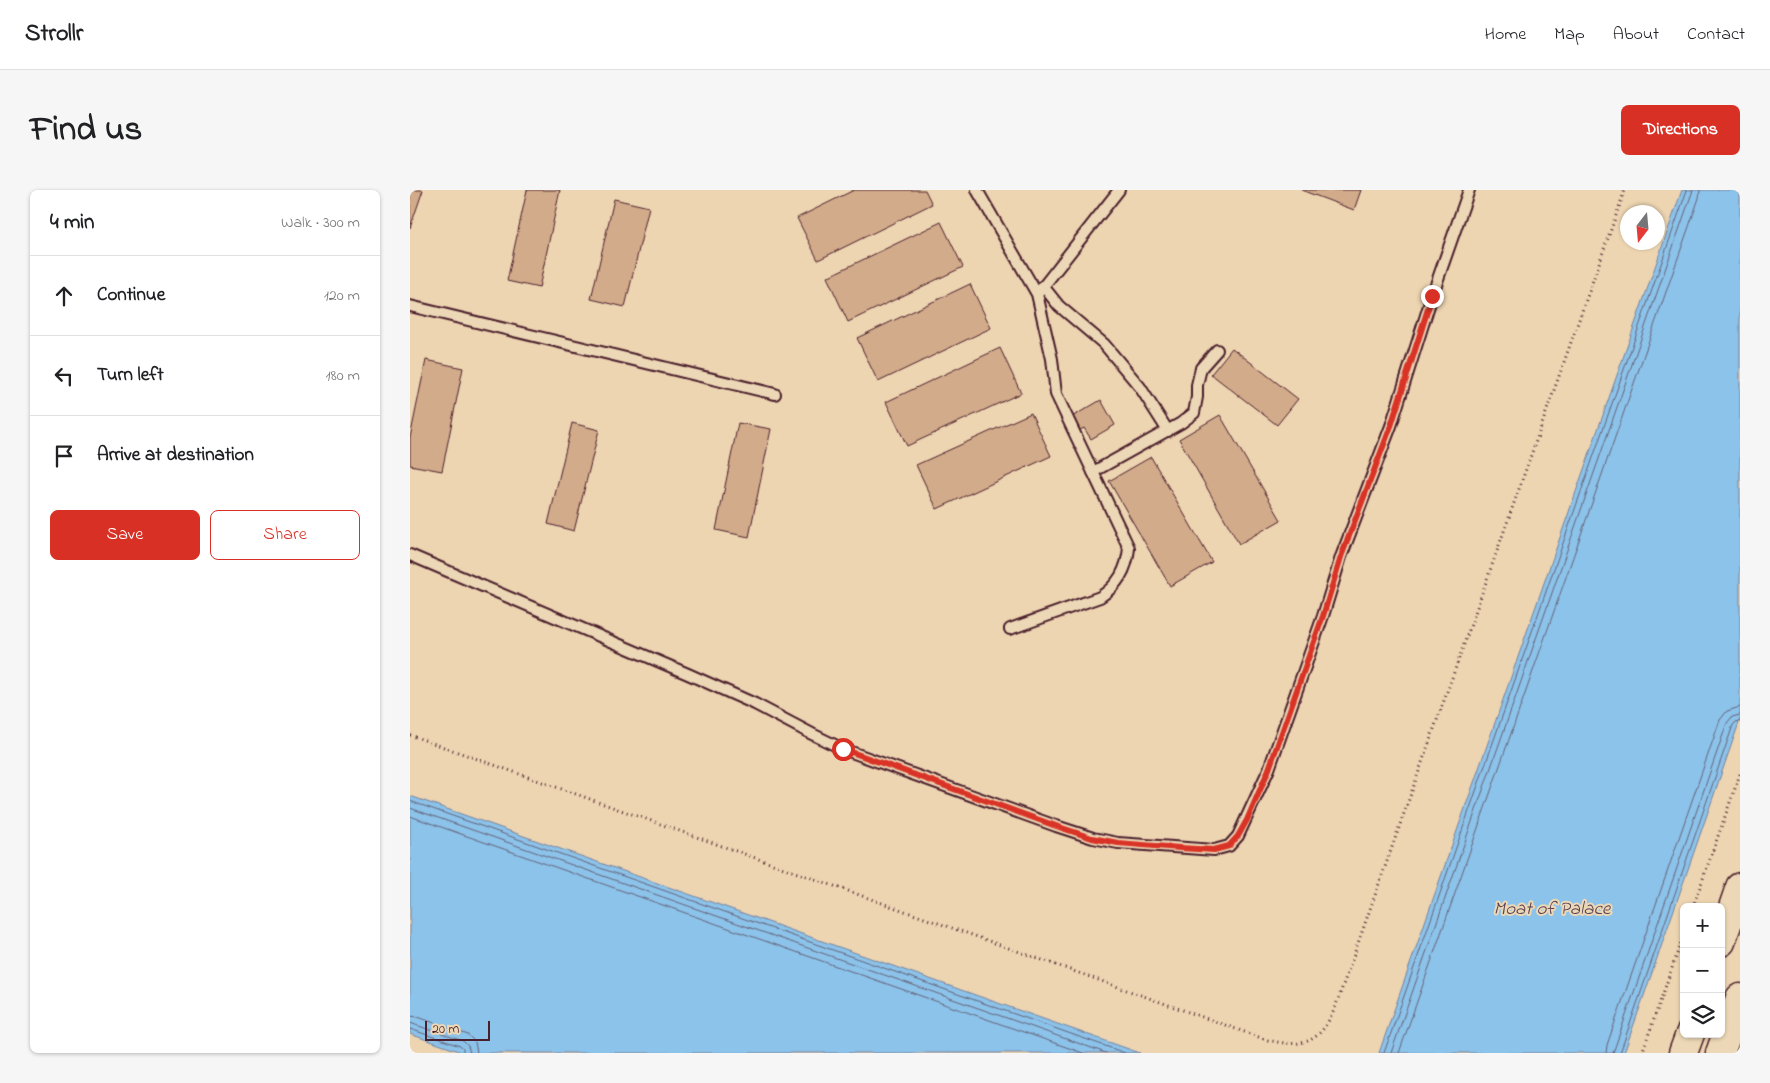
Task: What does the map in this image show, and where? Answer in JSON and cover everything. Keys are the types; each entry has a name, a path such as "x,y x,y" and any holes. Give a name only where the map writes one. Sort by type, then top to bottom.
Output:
{"main road":[{"path":"1725,930 1740,887"},
{"path":"1720,1053 1740,998"},
{"path":"1683,1053 1689,1038"}],"lane":[{"path":"978,190 1040,290 1104,344 1140,387 1168,431"},
{"path":"1010,628 1100,597 1112,589 1120,579 1128,563 1129,548 1056,394 1040,290 1119,190"},
{"path":"410,555 755,704 843,749 1056,826 1092,838 1118,843 1214,850 1229,846 1238,836 1247,820 1269,769 1320,624 1341,557 1391,426 1432,296 1469,190"},
{"path":"410,306 775,394"},
{"path":"1093,472 1168,431 1194,413 1201,368 1217,350"}],"path":[{"path":"410,735 1267,1040 1292,1045 1302,1044 1320,1034 1329,1022 1335,1008 1625,190"},
{"path":"1694,903 1740,774"},
{"path":"1642,1053 1680,945"}],"water":[{"name":"Moat of Palace","path":"1682,190 1740,190 1740,720 1624,1053 1379,1053 1661,250 1665,250 1665,238"},
{"path":"410,796 1140,1053 464,1053 410,1034"}],"building":[{"path":"410,190 423,190 410,228"},
{"path":"527,190 560,190 539,288 507,281"},
{"path":"854,190 925,190 932,204 818,260 797,218"},
{"path":"1301,190 1361,190 1354,210"},
{"path":"614,199 649,207 625,307 591,299"},
{"path":"941,222 963,267 848,322 827,277"},
{"path":"970,284 991,328 878,382 857,338"},
{"path":"1000,348 1021,393 907,446 886,402"},
{"path":"1232,348 1298,399 1277,425 1211,374"},
{"path":"426,360 463,368 442,471 410,465 410,438"},
{"path":"1101,400 1115,425 1091,439 1084,428 1078,431 1070,418"},
{"path":"1031,413 1051,456 937,509 916,465"},
{"path":"1220,415 1281,520 1239,544 1179,439"},
{"path":"572,423 599,430 574,531 548,524"},
{"path":"738,423 771,429 749,537 716,530"},
{"path":"1151,457 1212,562 1170,586 1109,481"}],"route":[{"path":"843,749 1092,838 1118,843 1214,850 1229,846 1238,836 1247,820 1269,769 1323,616 1341,557 1391,426 1432,296"}]}
